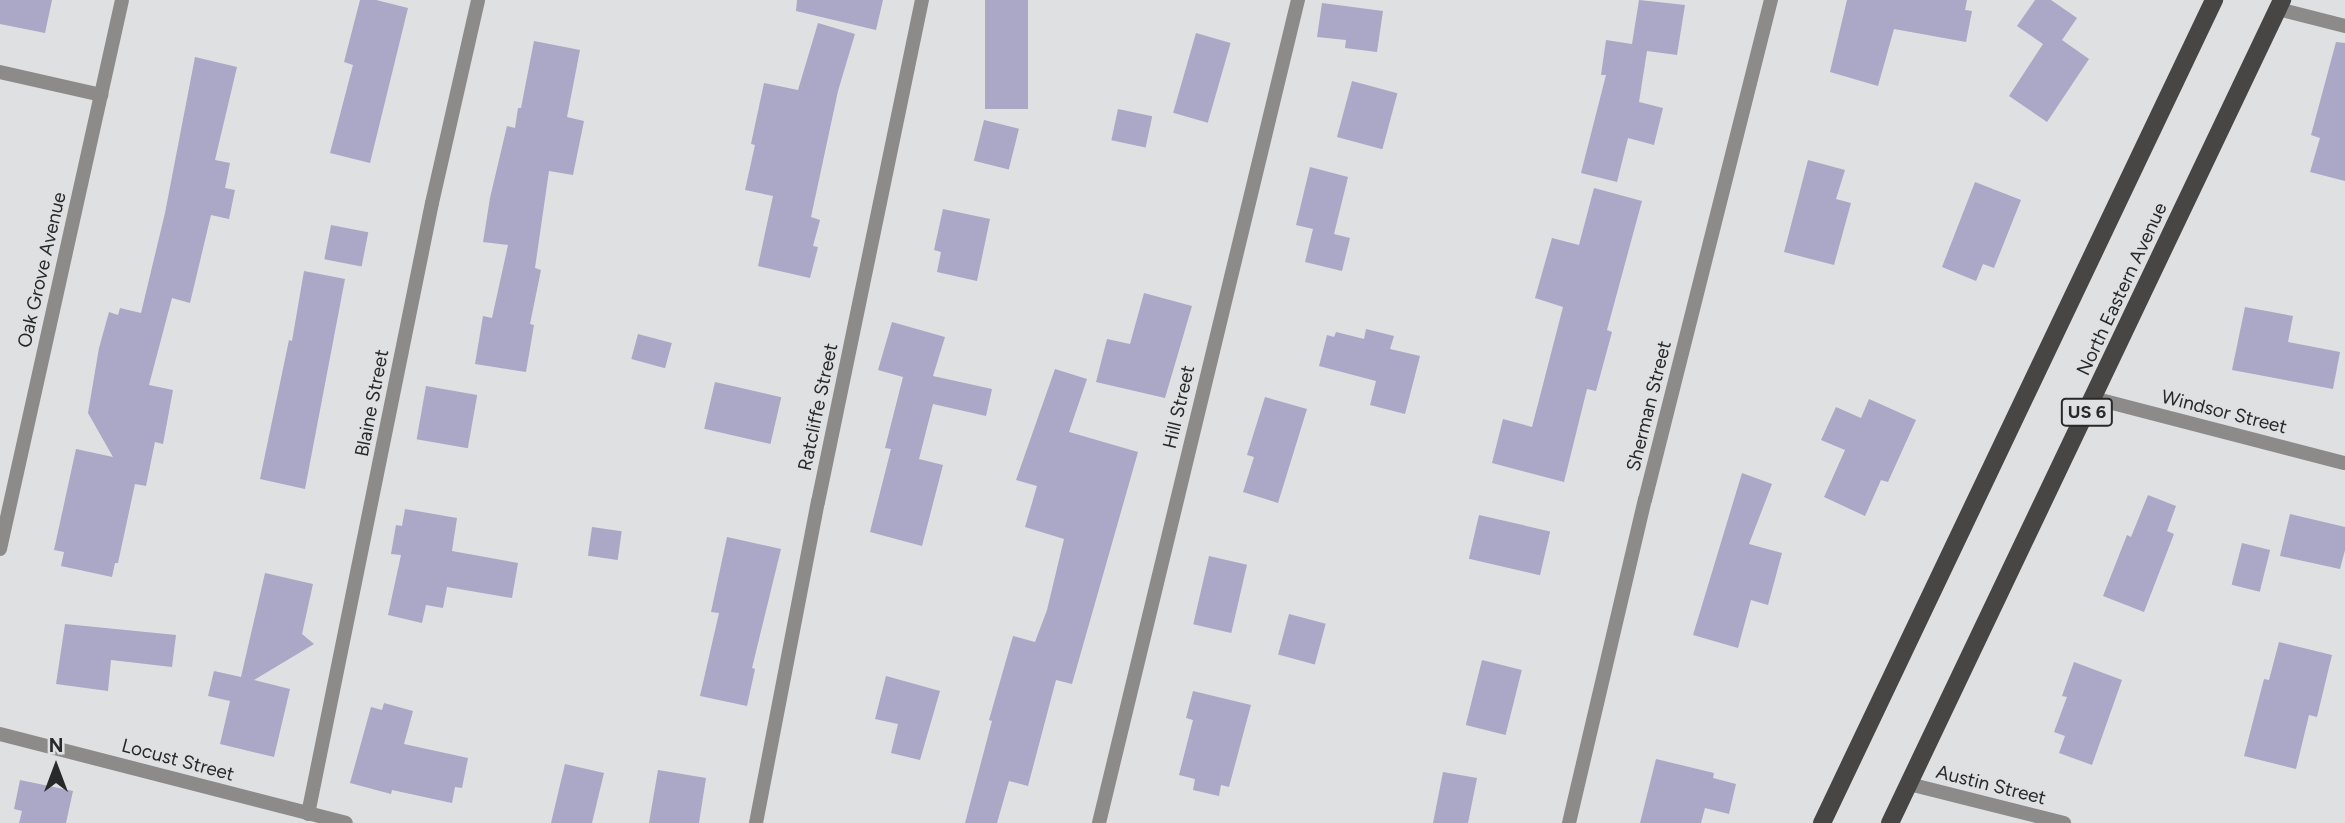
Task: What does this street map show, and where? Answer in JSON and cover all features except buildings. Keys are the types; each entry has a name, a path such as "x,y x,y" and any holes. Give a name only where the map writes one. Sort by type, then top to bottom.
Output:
{"main road":[{"name":"North Eastern Avenue","path":"1822,823 2214,0"},
{"name":"North Eastern Avenue","path":"1890,823 2280,5"}],"street":[{"name":"Oak Grove Avenue","path":"0,549 122,0"},
{"name":"Blaine Street","path":"308,814 432,203 478,0"},
{"name":"Ratcliffe Street","path":"755,823 922,0"},
{"name":"Hill Street","path":"1099,823 1298,0"},
{"name":"Sherman Street","path":"1569,823 1645,499 1770,0"},
{"path":"2280,5 2345,26"},
{"path":"0,72 101,95"},
{"name":"Windsor Street","path":"2093,398 2345,463"},
{"name":"Locust Street","path":"0,734 346,823"},
{"name":"Austin Street","path":"1909,784 2064,823"}]}
